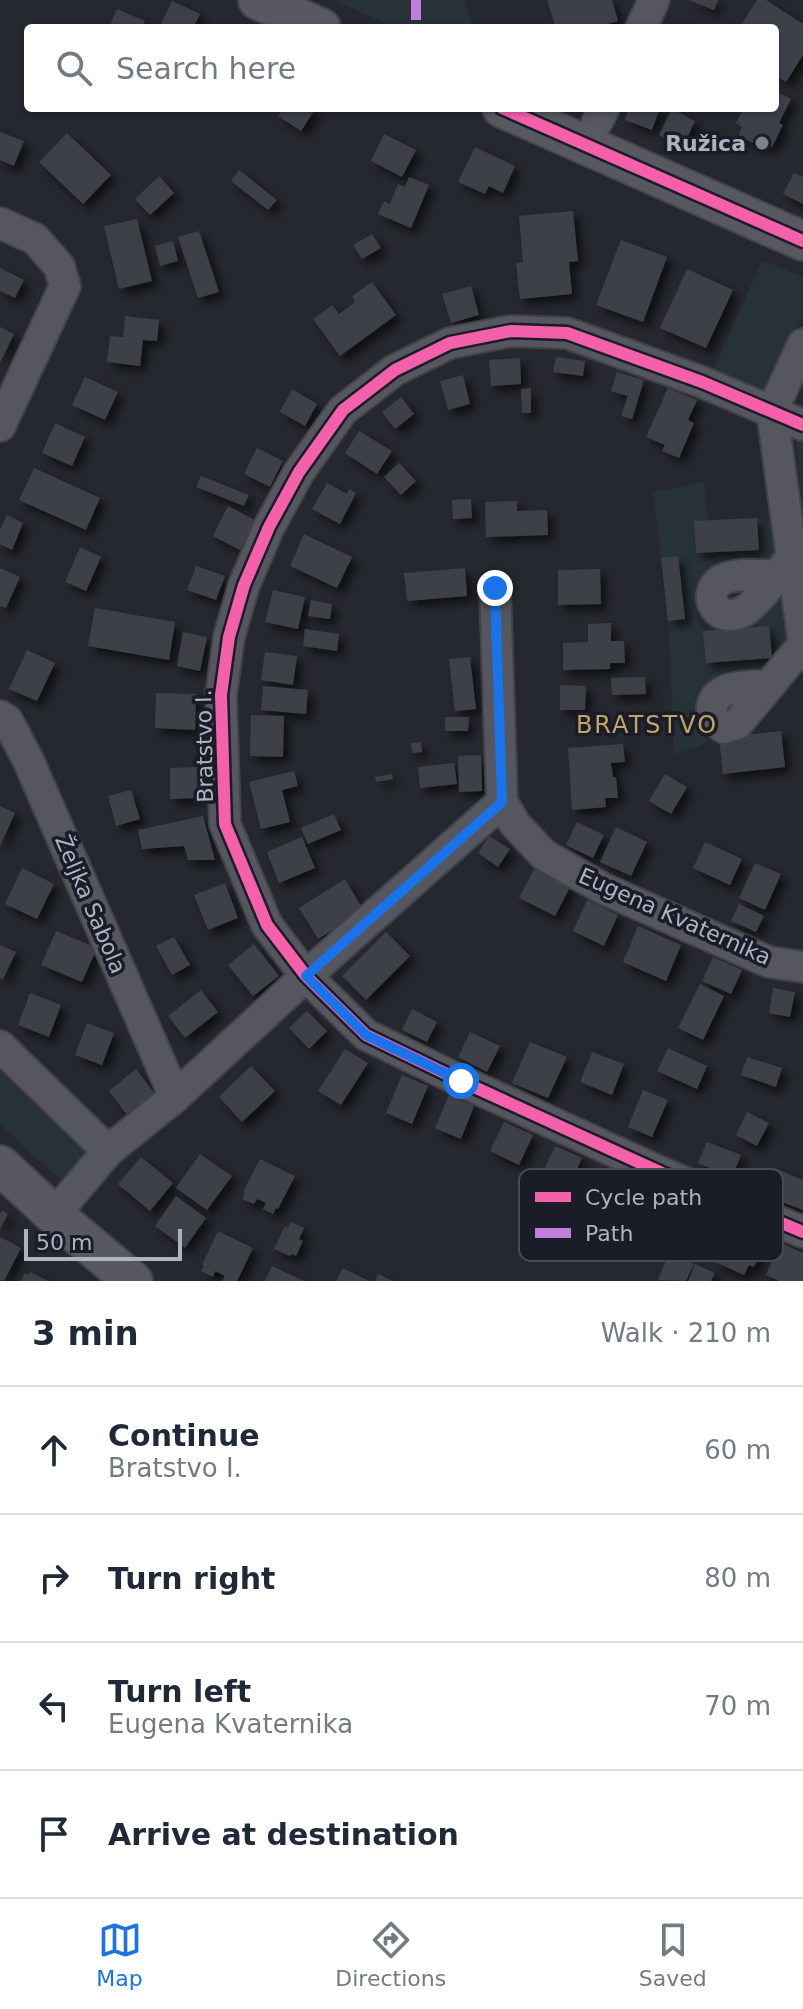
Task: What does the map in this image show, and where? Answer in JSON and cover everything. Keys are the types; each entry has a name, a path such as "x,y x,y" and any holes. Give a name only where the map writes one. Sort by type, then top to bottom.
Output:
{"main road":[{"path":"269,2 313,24"},
{"path":"511,112 803,241"},
{"path":"0,1165 133,1281"}],"street":[{"path":"643,24 654,0"},
{"path":"0,223 35,239 59,266 65,286 0,426"},
{"name":"Bratstvo I.","path":"653,1169 366,1035 306,976 267,925 225,824 221,695 229,637 244,585 269,527 299,472 343,410 395,370 450,343 511,331 567,333 702,382 803,425"},
{"path":"803,344 772,411 784,567 803,638"},
{"path":"54,1215 108,1151 175,1097 502,802 495,588"},
{"path":"770,685 803,645"},
{"name":"Željka Sabola","path":"0,716 7,720 29,762 175,1097"},
{"name":"Eugena Kvaternika","path":"502,802 515,824 544,855 604,889 769,962 803,967"},
{"path":"0,1046 108,1151"},
{"name":"Bratstvo I.","path":"783,1224 803,1232"}],"shaded area":[{"path":"333,0 464,0 472,24 388,24"},
{"path":"762,260 803,277 803,314 765,400 711,376"},
{"path":"796,438 803,441 803,515"},
{"path":"704,482 708,520 757,518 777,521 778,543 773,556 762,564 704,577 696,604 703,630 726,629 784,580 792,631 787,649 767,668 699,698 698,721 709,742 675,755 668,621 685,619 677,556 661,558 653,492"},
{"path":"0,1055 72,1124 88,1153 68,1187 0,1124"}],"building":[{"path":"547,0 612,0 618,21 608,24 555,24"},
{"path":"688,0 718,0 714,10"},
{"path":"757,0 766,0 803,24 803,55 786,82 779,78 779,24 742,24"},
{"path":"172,1 200,14 195,24 161,24"},
{"path":"117,9 145,21 144,24 111,24"},
{"path":"779,93 791,99 772,147 766,144 764,148 738,136 742,127 736,123 742,112 779,112"},
{"path":"281,112 313,112 301,131 278,116"},
{"path":"628,112 659,112 652,130 625,120"},
{"path":"670,112 678,112 695,121 683,147 659,135"},
{"path":"0,132 24,141 14,166 0,160"},
{"path":"67,133 111,175 83,204 39,162"},
{"path":"384,134 416,150 402,177 371,161"},
{"path":"475,147 515,166 503,193 489,186 485,194 458,182"},
{"path":"239,170 277,200 268,210 231,181"},
{"path":"794,173 803,177 803,204 783,194"},
{"path":"159,176 174,193 150,215 135,199"},
{"path":"409,177 429,185 411,228 378,214 384,201 390,204 398,184 405,187"},
{"path":"573,211 578,261 569,262 572,294 520,299 516,263 523,262 519,216"},
{"path":"137,219 152,281 119,289 104,226"},
{"path":"199,231 219,292 198,298 178,237"},
{"path":"372,234 381,248 362,259 353,245"},
{"path":"621,240 667,257 643,322 596,305"},
{"path":"173,241 178,261 160,266 155,246"},
{"path":"0,268 24,280 15,298 0,291"},
{"path":"687,269 733,290 706,348 660,328"},
{"path":"372,282 396,315 340,356 313,319 332,305 339,314 355,302 352,296"},
{"path":"471,286 479,315 451,323 442,294"},
{"path":"125,316 159,320 157,341 143,340 140,366 107,362 110,336 123,337"},
{"path":"0,327 14,334 0,363"},
{"path":"556,357 585,361 583,376 553,372"},
{"path":"520,358 521,384 491,386 489,360"},
{"path":"617,372 644,380 632,419 621,416 628,396 611,391"},
{"path":"463,375 470,404 448,410 440,381"},
{"path":"85,377 118,392 105,420 72,405"},
{"path":"531,388 531,413 522,413 521,389"},
{"path":"668,388 697,400 688,420 694,423 679,458 662,451 665,445 646,437"},
{"path":"292,389 317,404 305,426 280,412"},
{"path":"401,397 414,414 395,429 382,412"},
{"path":"55,423 85,437 72,466 42,453"},
{"path":"359,431 392,451 377,474 345,453"},
{"path":"257,448 283,461 270,487 244,474"},
{"path":"399,463 416,481 401,495 384,477"},
{"path":"34,468 100,498 86,530 19,500"},
{"path":"201,476 249,495 244,506 196,487"},
{"path":"327,483 347,494 349,489 356,493 340,524 312,509"},
{"path":"471,499 472,518 453,519 452,500"},
{"path":"517,501 517,511 547,510 548,535 486,537 485,502"},
{"path":"228,506 255,520 240,550 213,536"},
{"path":"7,515 23,523 12,550 0,544 0,530"},
{"path":"757,518 759,550 696,553 694,521"},
{"path":"304,534 352,557 337,588 290,566"},
{"path":"80,547 101,557 86,591 65,582"},
{"path":"678,556 685,619 668,621 661,558"},
{"path":"196,566 225,576 216,600 187,590"},
{"path":"0,568 20,577 6,608 0,606"},
{"path":"465,568 467,596 407,601 404,573"},
{"path":"600,569 601,604 558,605 558,570"},
{"path":"273,590 305,597 298,629 265,622"},
{"path":"311,600 332,604 330,619 308,616"},
{"path":"95,608 175,622 169,660 88,646"},
{"path":"611,623 611,641 624,641 625,663 610,663 610,669 563,670 563,643 588,642 588,624"},
{"path":"769,626 772,658 706,663 703,631"},
{"path":"305,629 339,634 337,651 303,646"},
{"path":"183,632 207,637 200,671 177,666"},
{"path":"27,650 55,663 37,701 9,689"},
{"path":"265,652 297,656 293,685 261,680"},
{"path":"470,657 476,709 455,711 449,659"},
{"path":"645,677 646,694 612,695 611,678"},
{"path":"560,685 586,686 585,710 560,710"},
{"path":"263,686 308,690 306,714 261,710"},
{"path":"156,693 196,694 195,730 155,728"},
{"path":"251,715 284,716 283,757 250,756"},
{"path":"445,717 469,717 468,731 445,731"},
{"path":"781,731 785,767 723,774 719,738"},
{"path":"421,742 422,752 412,753 411,743"},
{"path":"623,744 625,762 611,763 618,798 605,798 606,807 572,810 568,748"},
{"path":"481,755 482,791 459,792 458,756"},
{"path":"454,763 457,784 420,788 418,767"},
{"path":"200,767 201,798 170,799 170,768"},
{"path":"294,771 298,786 282,790 290,822 261,829 249,782"},
{"path":"392,774 393,779 376,782 375,777"},
{"path":"665,774 687,787 671,814 649,801"},
{"path":"131,790 140,819 116,826 108,796"},
{"path":"0,806 15,813 0,846"},
{"path":"334,814 341,830 308,844 301,828"},
{"path":"203,816 215,860 188,860 184,846 142,849 138,830"},
{"path":"577,822 604,835 593,858 566,845"},
{"path":"616,827 647,842 631,876 600,862"},
{"path":"489,836 510,849 498,867 478,853"},
{"path":"302,837 315,868 279,883 267,852"},
{"path":"705,842 742,859 730,885 693,868"},
{"path":"755,863 781,874 765,910 739,898"},
{"path":"22,868 54,884 37,919 5,904"},
{"path":"534,869 570,887 555,916 519,898"},
{"path":"345,879 364,911 318,939 299,908"},
{"path":"225,883 238,918 208,930 194,895"},
{"path":"587,900 618,915 604,946 573,931"},
{"path":"739,904 764,916 756,932 731,921"},
{"path":"638,926 681,945 666,981 623,962"},
{"path":"56,931 97,948 82,982 41,965"},
{"path":"386,932 410,956 366,1000 342,976"},
{"path":"174,937 190,965 172,975 156,946"},
{"path":"254,944 279,976 253,996 228,965"},
{"path":"0,945 16,952 3,979 0,978"},
{"path":"713,957 742,970 731,994 702,981"},
{"path":"700,984 724,996 703,1040 678,1028"},
{"path":"773,988 795,992 790,1017 769,1013"},
{"path":"201,990 218,1012 185,1038 168,1016"},
{"path":"30,993 61,1005 49,1037 18,1025"},
{"path":"412,1009 437,1022 427,1042 402,1030"},
{"path":"307,1011 327,1031 309,1049 289,1028"},
{"path":"87,1023 114,1033 102,1065 75,1055"},
{"path":"470,1032 500,1046 487,1072 458,1057"},
{"path":"530,1042 567,1057 548,1098 512,1083"},
{"path":"668,1048 707,1066 697,1089 657,1071"},
{"path":"345,1049 368,1063 341,1105 318,1091"},
{"path":"592,1052 624,1064 612,1095 580,1082"},
{"path":"747,1057 782,1068 776,1087 741,1075"},
{"path":"251,1066 275,1091 242,1122 219,1097"},
{"path":"136,1069 155,1094 128,1116 109,1091"},
{"path":"402,1075 428,1086 412,1124 386,1113"},
{"path":"643,1090 668,1100 652,1137 628,1127"},
{"path":"449,1095 474,1106 461,1139 435,1128"},
{"path":"747,1112 769,1123 757,1146 736,1135"},
{"path":"504,1122 533,1135 519,1165 490,1151"},
{"path":"707,1142 741,1155 735,1169 713,1169 698,1163"},
{"path":"555,1146 582,1158 577,1169 544,1169"},
{"path":"200,1154 232,1176 207,1210 176,1188"},
{"path":"141,1157 173,1183 150,1211 118,1184"},
{"path":"260,1159 295,1176 273,1214 263,1209 266,1203 257,1199 254,1204 242,1199"},
{"path":"783,1172 803,1180 803,1210 783,1202"},
{"path":"176,1196 206,1218 185,1248 155,1226"},
{"path":"2,1210 8,1214 0,1229 0,1214"},
{"path":"291,1222 304,1228 299,1239 303,1241 296,1256 274,1249 285,1226 288,1228"},
{"path":"218,1231 253,1248 237,1281 222,1281 225,1276 215,1271 213,1277 201,1271"},
{"path":"0,1237 21,1248 4,1281 0,1280"},
{"path":"783,1244 803,1253 803,1281 779,1281 766,1275 772,1261 783,1261"},
{"path":"666,1261 694,1264 686,1281 658,1280"},
{"path":"757,1261 754,1267 749,1265 744,1275 715,1262"},
{"path":"695,1264 715,1273 711,1281 688,1281"},
{"path":"272,1266 304,1281 265,1281"},
{"path":"343,1268 369,1281 336,1281"},
{"path":"30,1272 48,1281 21,1281 25,1273 28,1275"},
{"path":"378,1274 393,1281 375,1281"}],"marked path":[{"path":"416,0 416,24"}],"cycle path":[{"path":"511,112 803,241"},
{"path":"653,1169 366,1035 306,976 267,925 225,824 221,695 229,637 244,585 269,527 299,472 343,410 395,370 450,343 511,331 567,333 702,382 803,425"},
{"path":"783,1224 803,1232"}],"place":[{"name":"Ružica","path":"762,143"}],"district":[{"name":"BRATSTVO","path":"647,725"}],"route":[{"path":"461,1081 366,1035 306,976 502,802 495,588"}]}
